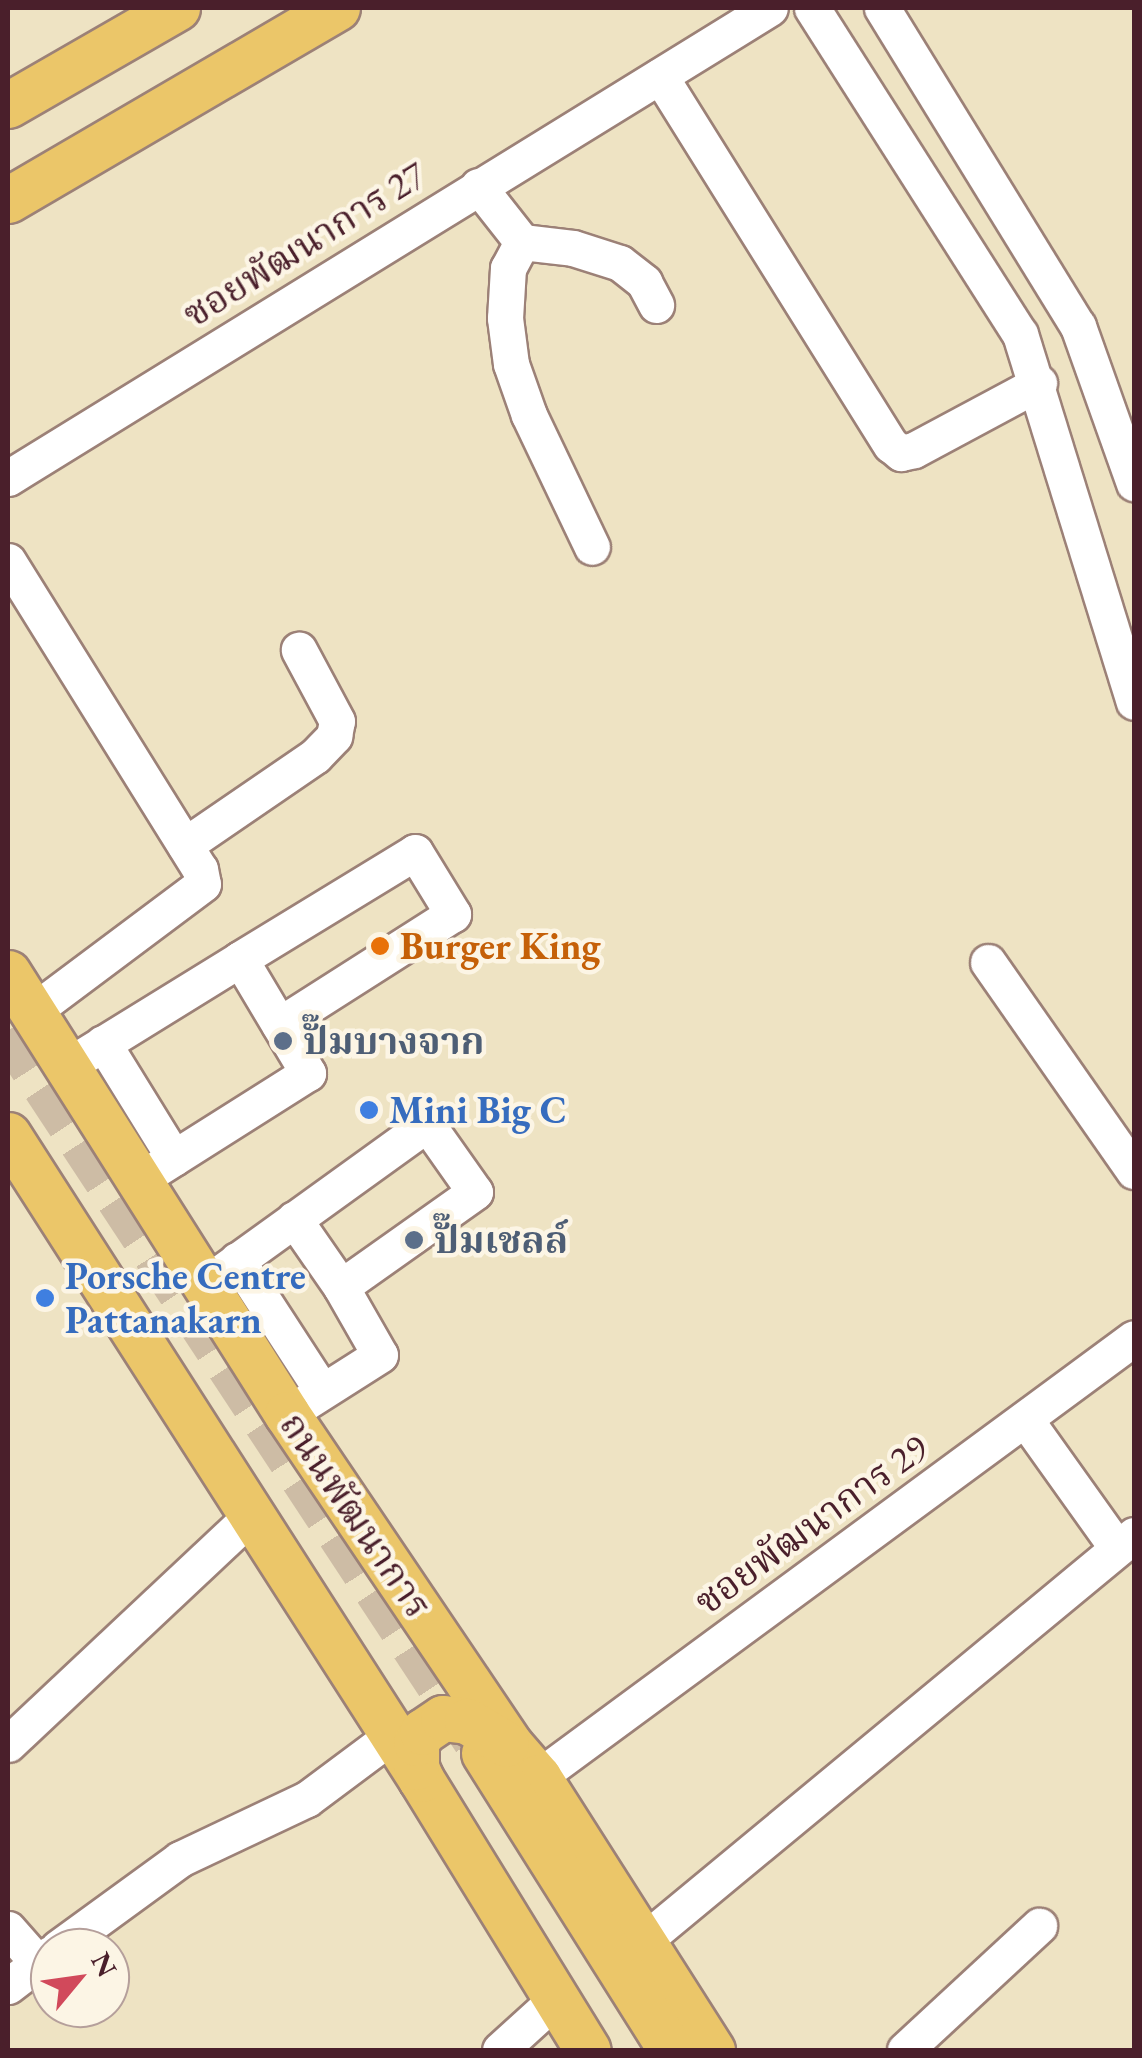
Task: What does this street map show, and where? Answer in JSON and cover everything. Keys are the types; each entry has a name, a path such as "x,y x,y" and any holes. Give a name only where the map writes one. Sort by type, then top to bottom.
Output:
{"main road":[{"path":"8,105 177,8"},
{"path":"8,200 337,8"},
{"name":"ถนนพัฒนาการ","path":"8,973 32,1012 85,1054 305,1403 500,1760 672,2050"},
{"path":"8,1135 421,1779 588,2050"},
{"path":"421,1779 416,1767 416,1742 422,1732 443,1718 467,1720 500,1760"},
{"name":"ถนนพัฒนาการ","path":"500,1760 641,1942 712,2050"},
{"name":"ถนนพัฒนาการ","path":"500,1760 642,2050"}],"street":[{"name":"ซอยพัฒนาการ 27","path":"8,478 770,8"},
{"path":"812,8 1020,334 1039,383 1134,702"},
{"path":"882,8 1078,326 1134,483"},
{"path":"652,80 891,444 902,453 1039,383"},
{"path":"478,186 522,242 572,248 620,263 644,282 656,305"},
{"path":"522,242 508,268 505,318 511,364 529,415 592,547"},
{"path":"8,561 185,845 202,884 194,894 32,1012"},
{"path":"185,845 315,756 334,736 337,721 299,650"},
{"path":"85,1054 415,852 454,914 280,1024"},
{"path":"156,1169 308,1072 240,958"},
{"path":"988,962 1134,1171"},
{"path":"221,1272 427,1124 475,1192 341,1288"},
{"path":"294,1219 380,1355 305,1403"},
{"name":"ซอยพัฒนาการ 29","path":"500,1760 1025,1419 1134,1338"},
{"path":"641,1942 1126,1541 1025,1419"},
{"path":"8,1744 253,1514"},
{"path":"86,1928 180,1860 307,1798 393,1735"},
{"path":"905,2050 1038,1926"},
{"path":"8,1928 30,1942"},
{"path":"8,1986 30,1969"},
{"path":"500,2050 556,1999"}],"tunnel":[{"path":"8,1030 480,1747"}],"place":[{"name":"Burger King","path":"380,946"},
{"name":"ปั๊มบางจาก","path":"283,1041"},
{"name":"Mini Big C","path":"369,1110"},
{"name":"ปั๊มเชลล์","path":"414,1240"},
{"name":"Porsche Centre Pattanakarn","path":"45,1298"}]}
